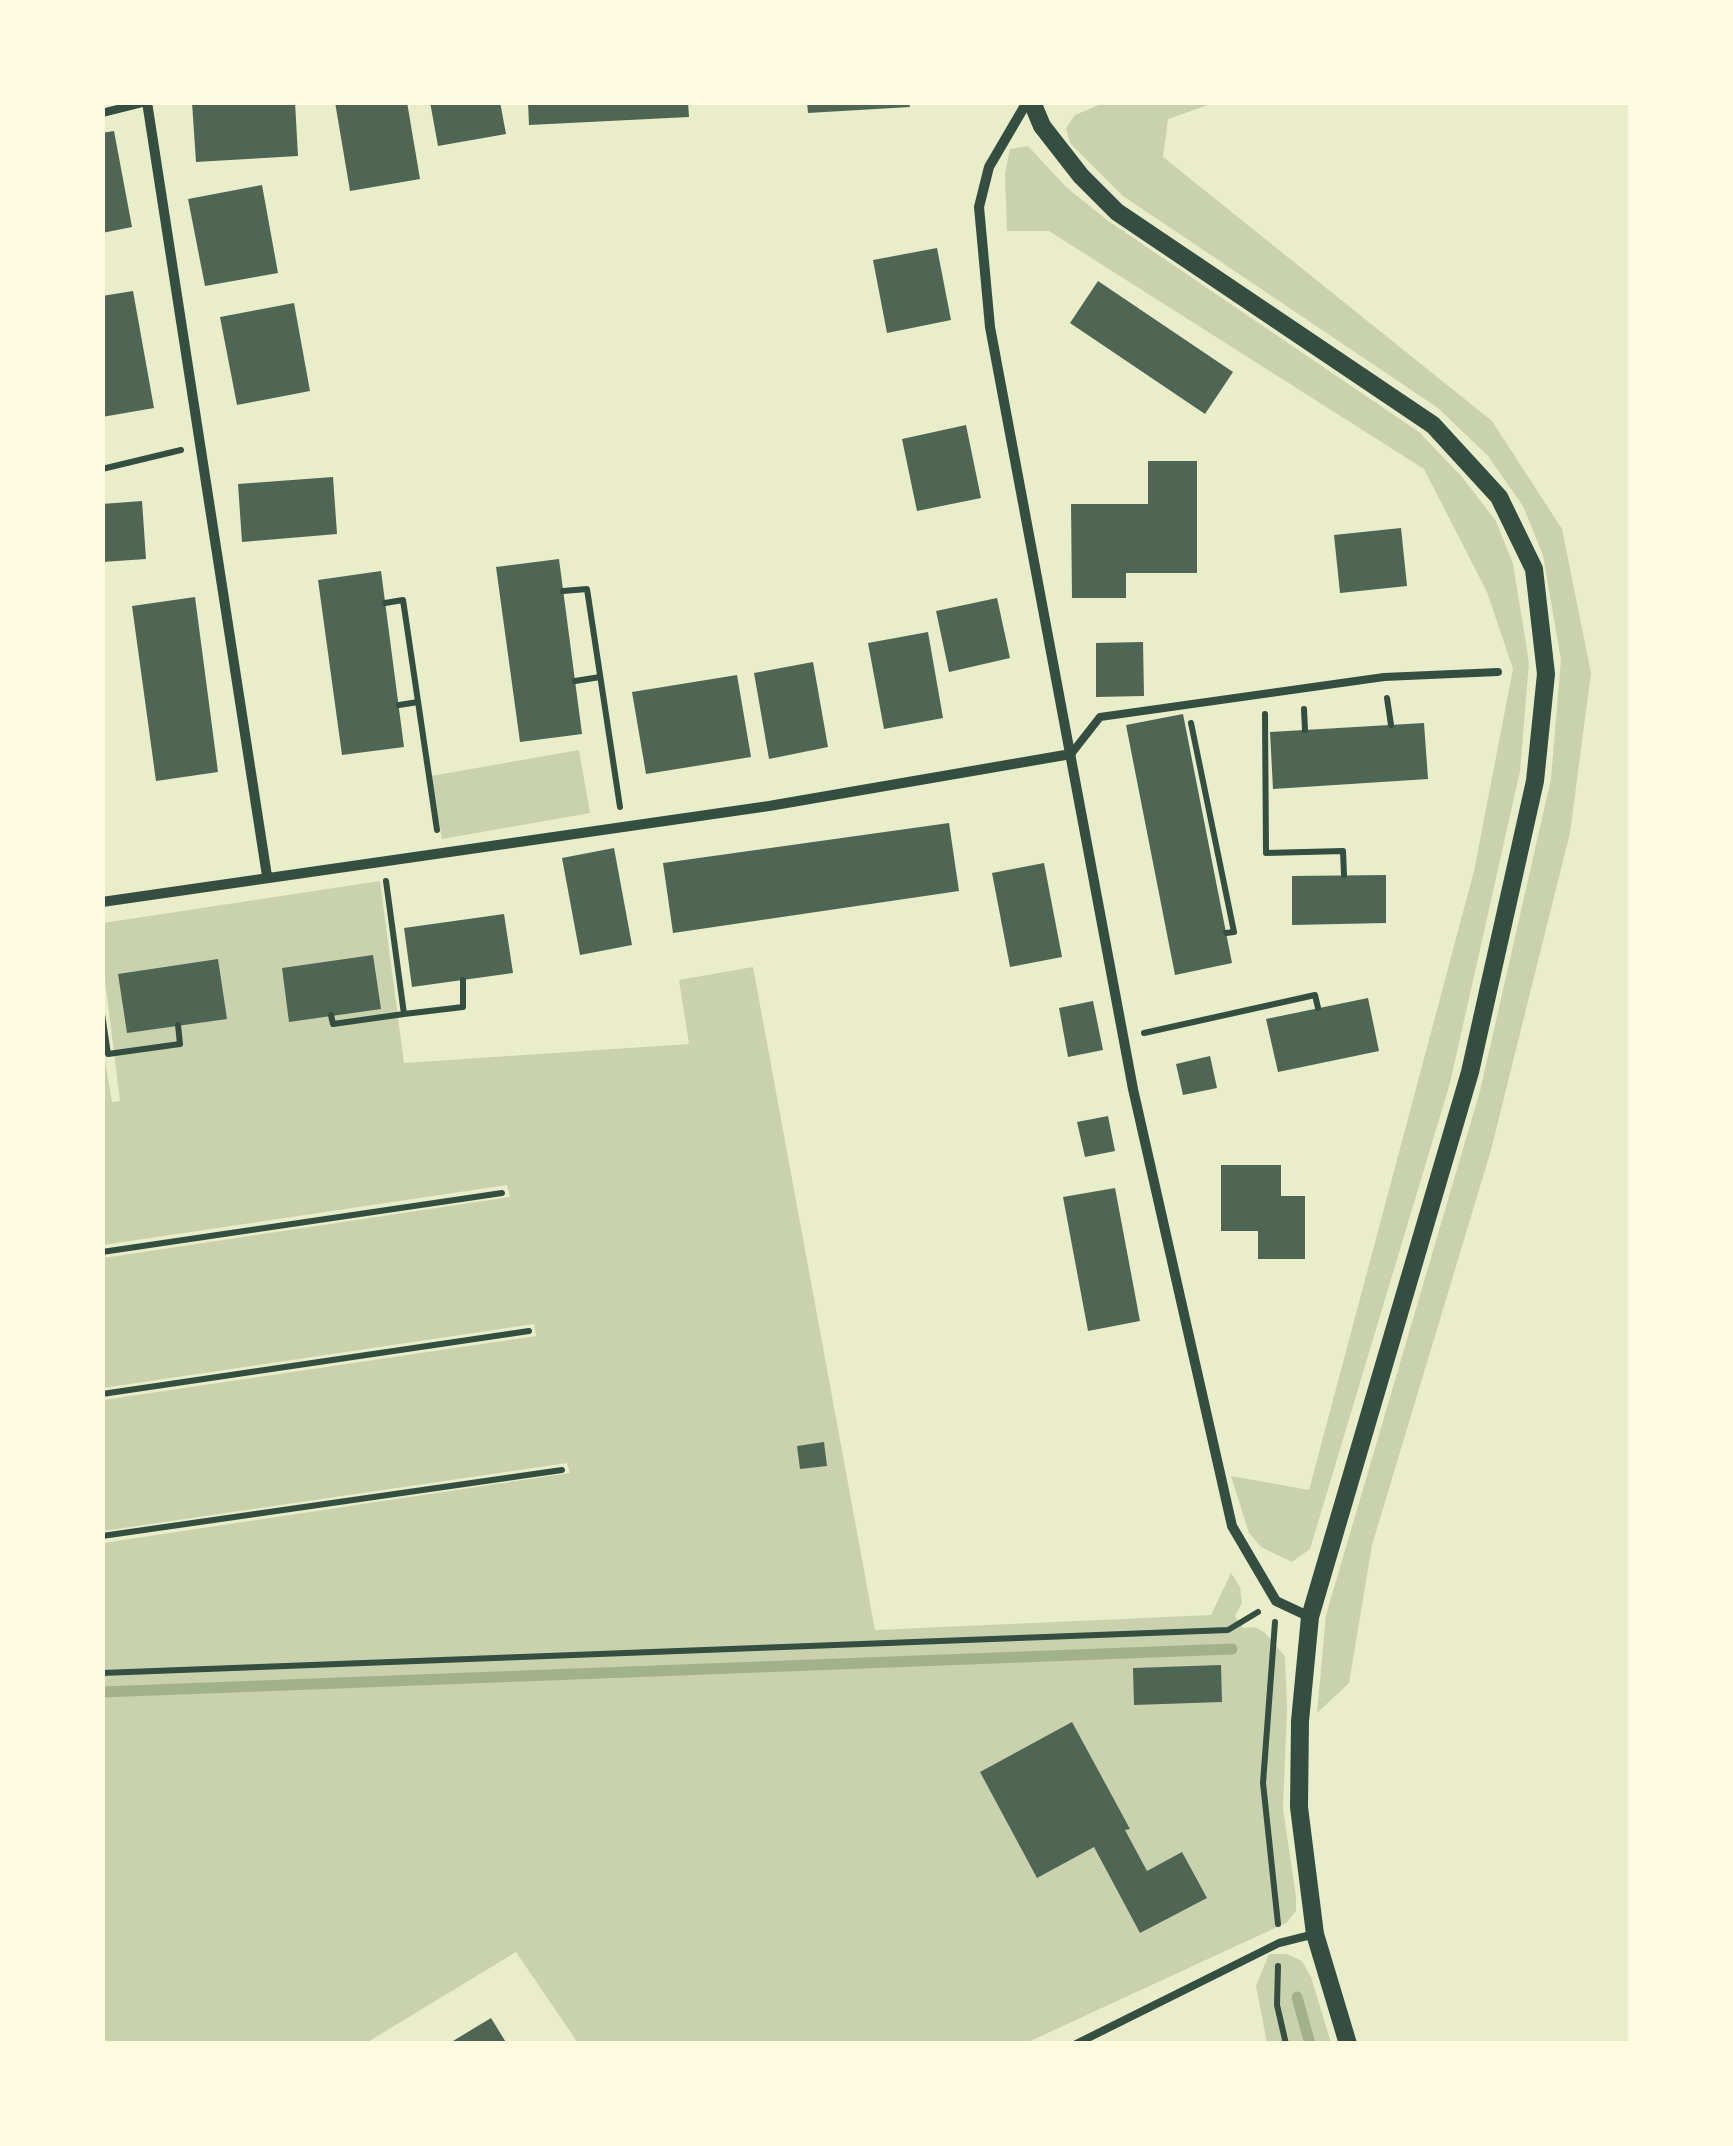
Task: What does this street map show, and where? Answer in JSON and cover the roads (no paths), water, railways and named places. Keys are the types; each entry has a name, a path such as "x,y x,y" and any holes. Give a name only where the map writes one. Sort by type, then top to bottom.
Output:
{"street":[{"path":"146,102 267,876"},
{"path":"1310,1617 1276,1601 1232,1526 1123,1038 990,327 979,207 989,167 1029,102 1080,176 1117,212 1433,425 1499,497 1534,569 1546,674 1535,780 1470,1072 1310,1617 1300,1721 1299,1807 1315,1934 1348,2044"},
{"path":"102,902 769,806 1070,754"}],"lane":[{"path":"102,113 146,102"},
{"path":"1070,754 1100,717 1384,677 1498,672"},
{"path":"1076,2044 1279,1942 1315,1934"}],"waterway":[{"path":"102,1692 1232,1649"},
{"path":"1297,1997 1310,2044"}]}
